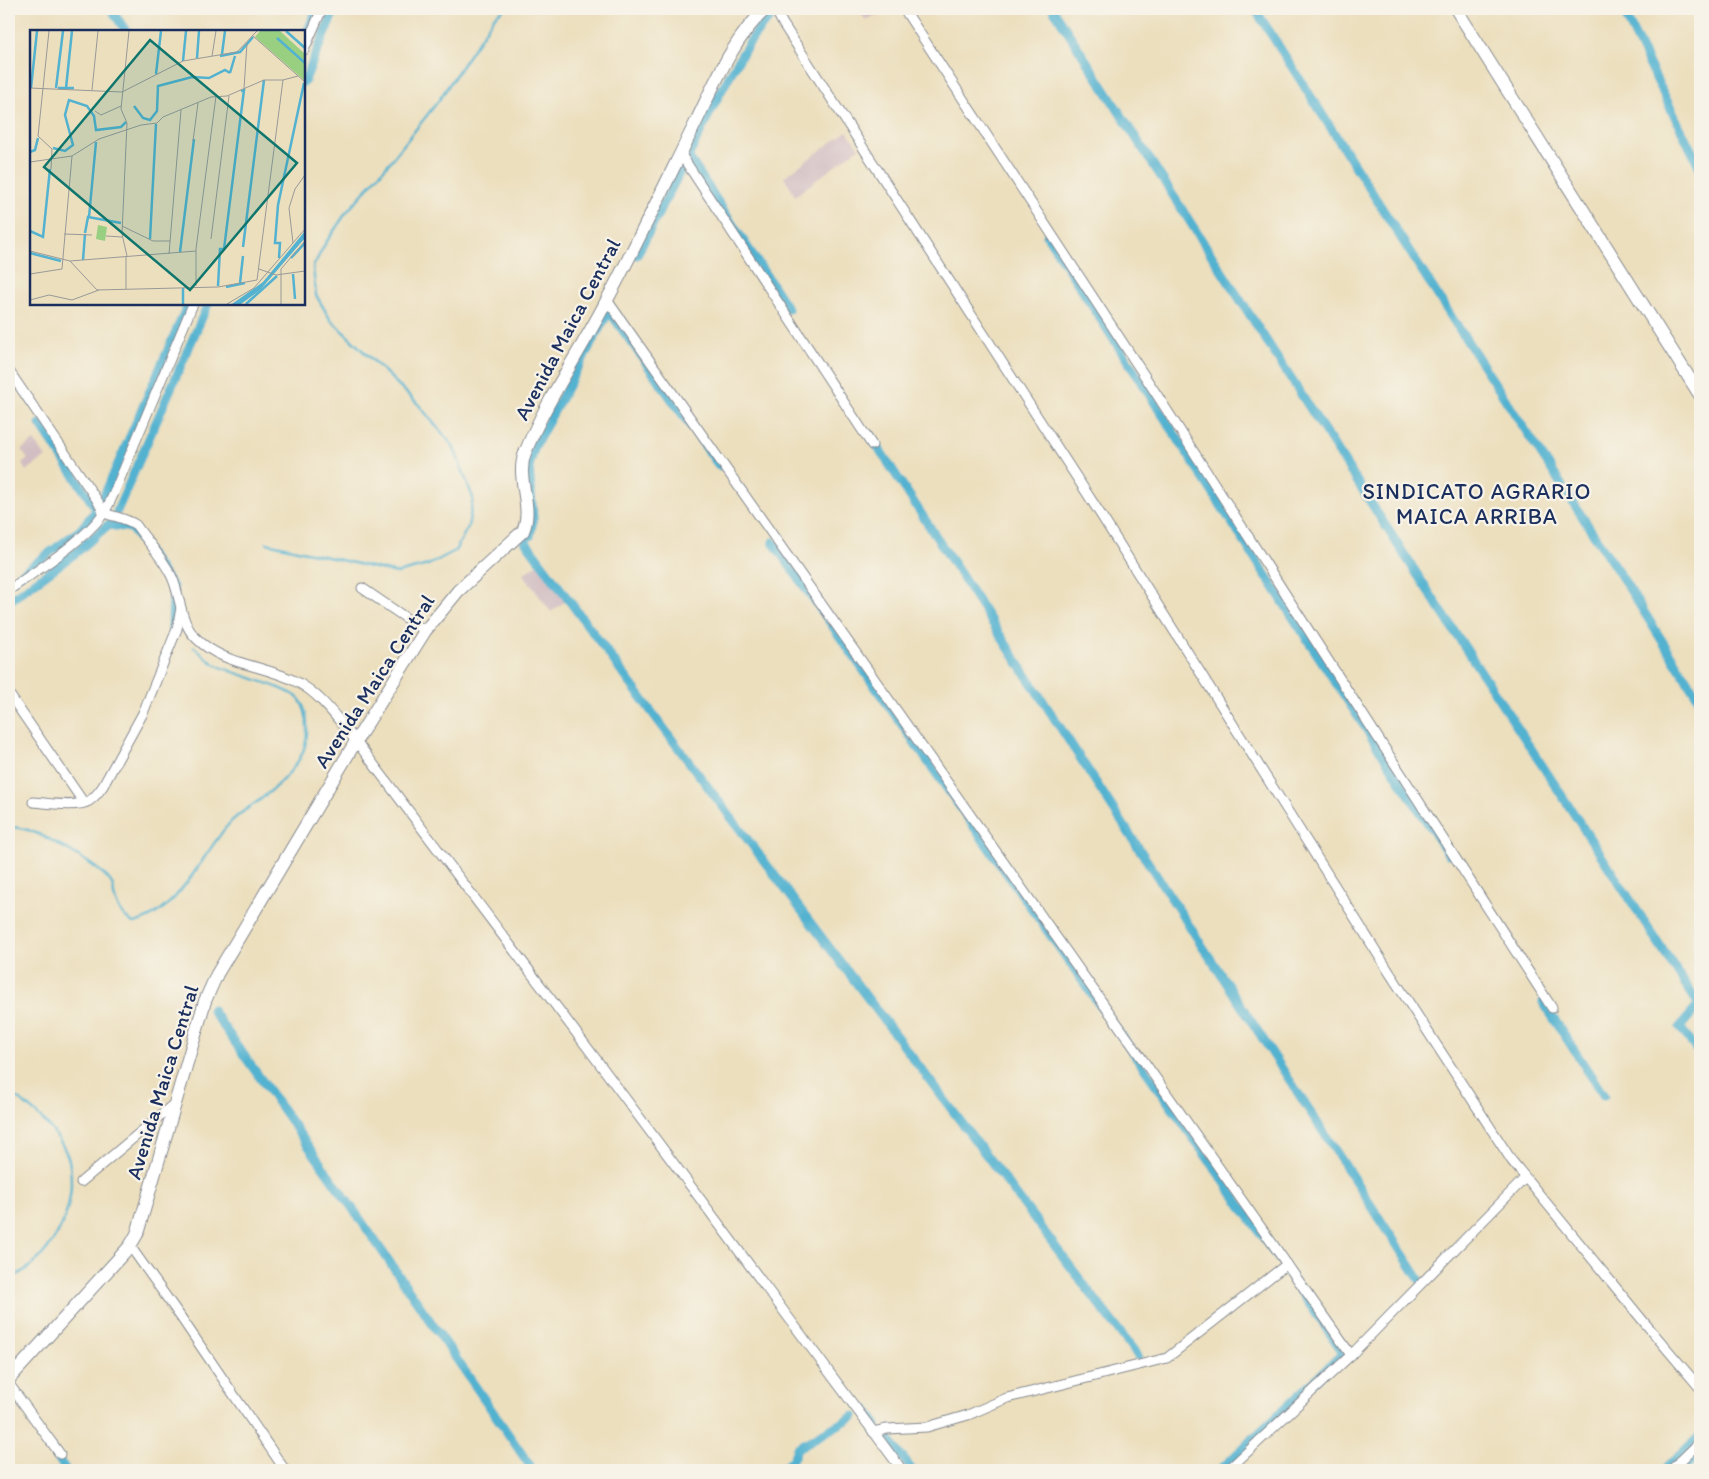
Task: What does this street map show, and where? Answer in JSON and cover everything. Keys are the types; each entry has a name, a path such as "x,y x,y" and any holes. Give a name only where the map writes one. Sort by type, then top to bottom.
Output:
{"street":[{"path":"305,48 322,9"},
{"name":"Avenida Maica Central","path":"9,1379 130,1246 141,1221 210,989 356,741 426,631 458,591 523,531 527,524 522,463 525,453 539,423 607,300 738,40 758,15 766,9"},
{"path":"775,9 1164,614 1391,975 1512,1161 1700,1388"},
{"path":"904,9 1159,398 1552,1008"},
{"path":"1456,9 1700,394"},
{"path":"680,153 872,445"},
{"path":"607,300 1113,1016 1194,1135 1351,1355"},
{"path":"9,590 76,542 104,513 193,305"},
{"path":"9,370 104,513 117,518 128,519 136,525 170,573 176,586 187,628 195,638 219,655 298,682 317,696 356,741 902,1470"},
{"path":"362,588 426,631"},
{"path":"33,802 84,804 96,796 132,734 156,682 177,628 182,607"},
{"path":"9,694 84,804"},
{"path":"81,1182 175,1102"},
{"path":"1228,1470 1351,1355 1525,1178"},
{"path":"130,1246 285,1470"},
{"path":"873,1432 887,1429 927,1427 968,1415 1007,1398 1167,1358 1287,1264"},
{"path":"9,1384 60,1454"},
{"path":"1671,1470 1700,1442"}],"shaded area":[{"path":"857,9 885,9 886,10 866,20"},
{"path":"847,131 859,148 795,196 784,177"},
{"path":"34,441 46,457 26,471 22,464 28,459 21,450"},
{"path":"538,564 567,600 551,612 523,574"}],"waterway":[{"path":"111,9 125,30"},
{"path":"305,37 317,9"},
{"path":"305,80 335,9"},
{"path":"267,543 397,573 428,565 455,551 468,527 473,498 453,446 418,404 330,319 316,295 313,267 325,244 346,213 390,162 439,100 495,16 504,9"},
{"path":"1053,9 1398,545 1699,1005 1680,1027 1700,1055"},
{"path":"1255,9 1700,701"},
{"path":"1622,9 1700,168"},
{"path":"688,157 740,57 757,32 771,16"},
{"path":"688,156 788,309"},
{"path":"637,255 683,166"},
{"path":"1047,236 1448,854"},
{"path":"103,498 188,305"},
{"path":"117,511 208,305"},
{"path":"530,536 533,519 529,466 535,446 609,311 719,466"},
{"path":"40,424 97,510"},
{"path":"870,435 1419,1279"},
{"path":"9,583 80,530 97,509"},
{"path":"9,601 77,552 108,525 131,528 173,587 172,629"},
{"path":"525,541 671,738 1138,1356"},
{"path":"773,542 1280,1261"},
{"path":"9,827 22,828 44,837 72,852 97,869 112,884 118,907 133,923 149,917 176,896 232,821 271,791 292,769 303,752 307,737 307,721 303,706 295,695 214,664 194,647"},
{"path":"1543,1002 1604,1096"},
{"path":"212,1010 360,1219 533,1470"},
{"path":"9,1092 27,1105 58,1137 69,1160 71,1170 70,1199 66,1213 53,1240 34,1263 9,1279"},
{"path":"1220,1470 1341,1355 1340,1348 1287,1272"},
{"path":"865,1409 877,1425"},
{"path":"777,1470 790,1462 797,1448 854,1416"},
{"path":"886,1436 912,1470"},
{"path":"1664,1470 1700,1436"},
{"path":"51,1448 66,1470"},
{"path":"1681,1470 1700,1453"}],"district":[{"name":"SINDICATO AGRARIO MAICA ARRIBA","path":"1477,504"}]}
